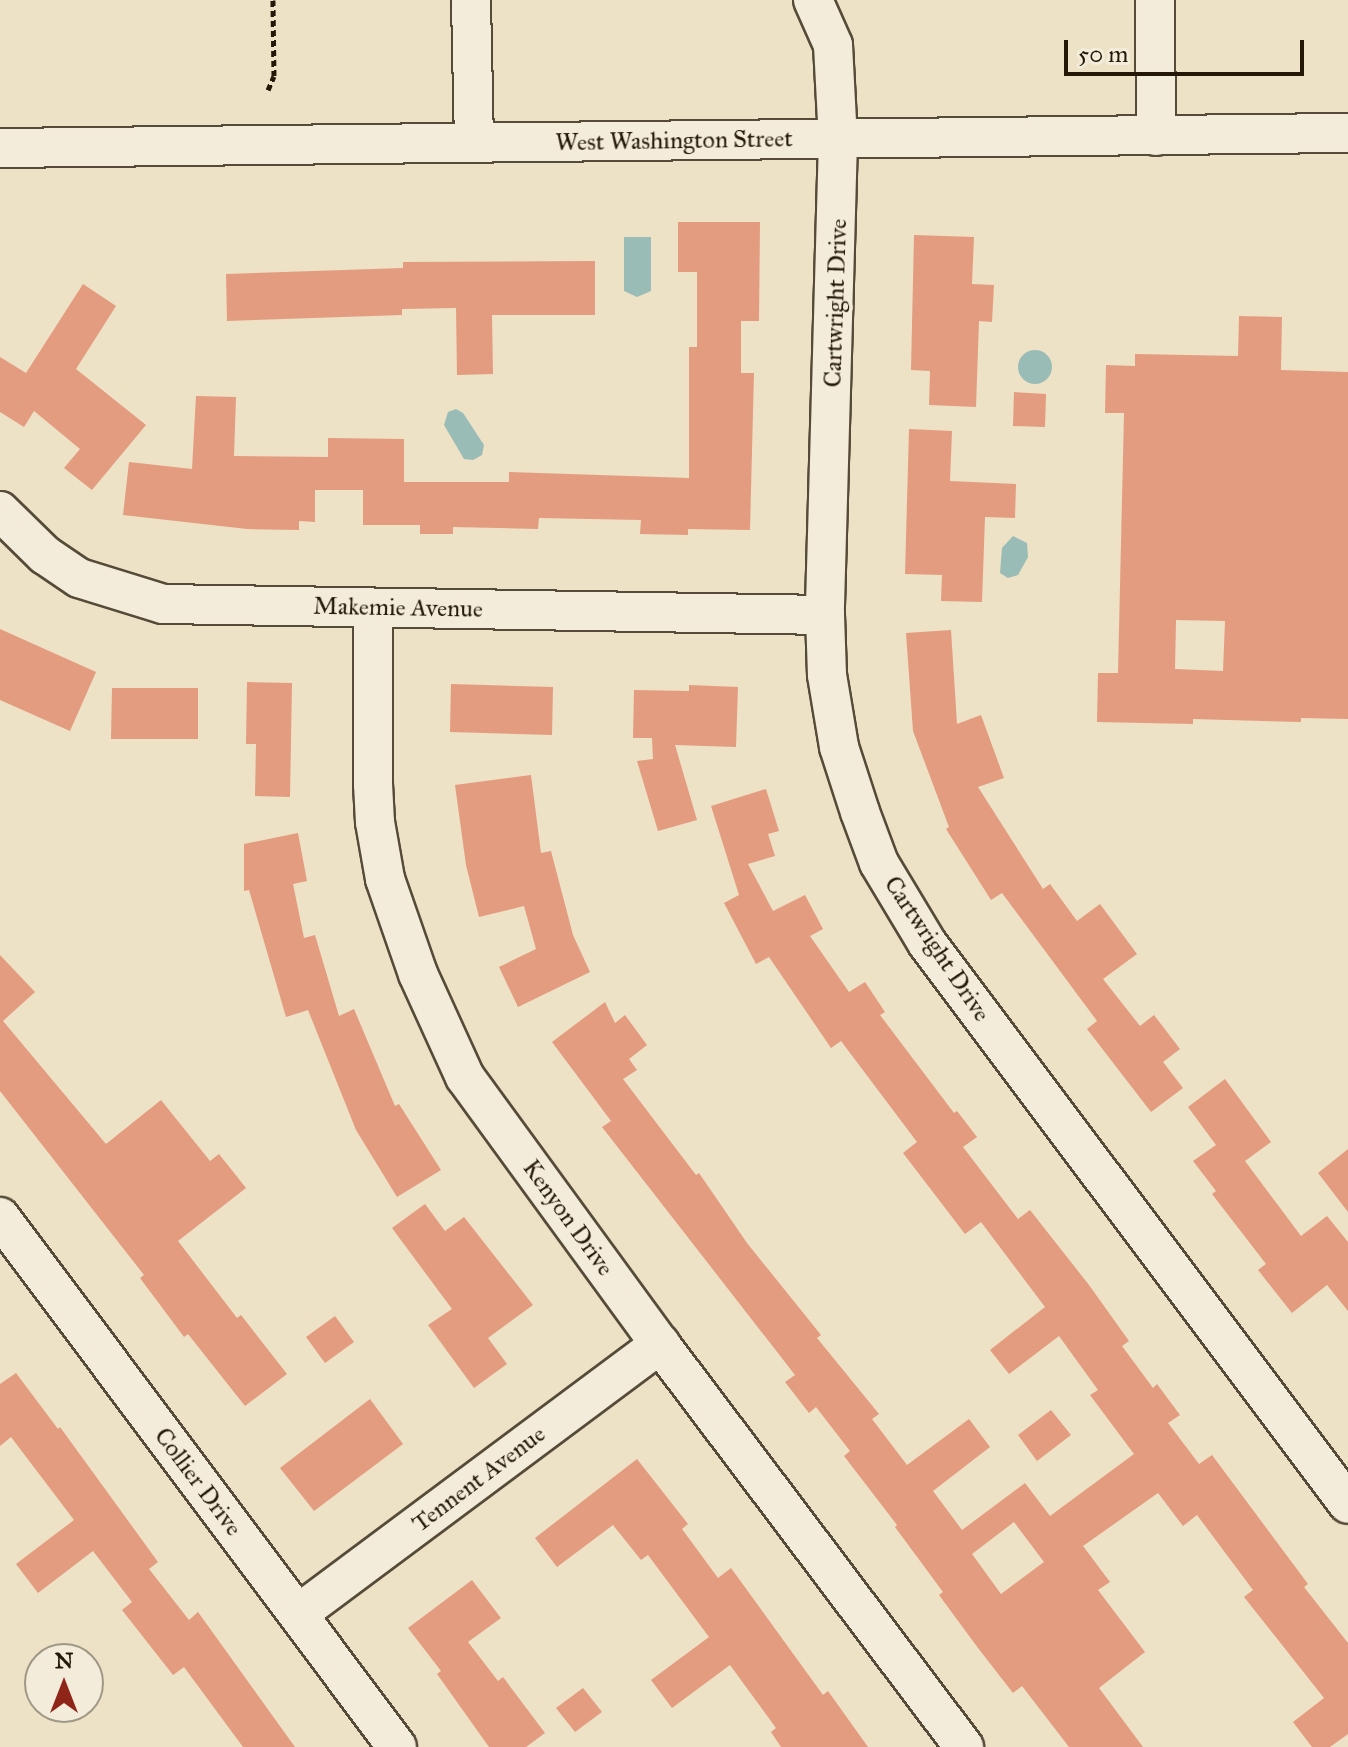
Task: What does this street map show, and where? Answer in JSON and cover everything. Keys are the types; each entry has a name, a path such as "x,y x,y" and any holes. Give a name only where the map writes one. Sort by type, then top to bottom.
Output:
{"street":[{"path":"471,0 474,143"},
{"name":"Cartwright Drive","path":"813,0 833,45 838,140 825,615 827,675 839,747 879,863 927,943 1348,1504"},
{"path":"1155,0 1156,136"},
{"name":"West Washington Street","path":"0,148 1348,133"},
{"name":"Makemie Avenue","path":"0,511 45,555 79,578 163,604 825,615"},
{"name":"Kenyon Drive","path":"373,608 371,707 375,822 385,879 418,974 465,1077 660,1344 964,1747"},
{"name":"Collier Drive","path":"0,1217 397,1747"},
{"name":"Tennent Avenue","path":"298,1614 660,1344"}],"path":[{"path":"268,90 274,76 273,0"}],"water":[{"path":"624,237 651,237 651,291 637,297 624,291"},
{"path":"1035,350 1047,355 1052,367 1047,379 1035,384 1023,379 1018,367 1023,355"},
{"path":"456,409 463,413 484,445 482,455 473,460 464,459 444,425 448,412"},
{"path":"1013,536 1027,543 1028,557 1018,575 1008,578 1000,573 1002,548"}],"building":[{"path":"678,222 760,222 759,321 741,321 741,373 754,373 750,530 688,529 688,535 640,534 641,520 539,518 538,529 453,527 453,534 420,534 420,525 363,525 363,490 315,490 315,522 299,521 299,530 247,529 123,515 129,462 192,469 196,396 236,397 234,456 328,457 328,438 404,439 404,482 509,482 509,472 689,478 689,347 697,347 697,272 678,272"},
{"path":"914,235 974,237 972,284 994,285 992,322 979,321 976,407 929,405 930,371 911,370"},
{"path":"595,261 595,315 492,315 493,374 457,375 456,308 402,309 402,315 227,321 226,274 403,268 403,262"},
{"path":"83,284 116,306 76,369 146,425 92,490 64,468 80,449 34,411 24,427 0,412 0,357 26,373"},
{"path":"1239,316 1282,317 1281,370 1348,372 1348,719 1301,718 1301,722 1193,719 1193,724 1097,722 1098,673 1118,673 1124,413 1105,413 1106,365 1135,366 1135,354 1238,356","holes":["1176,620 1225,621 1223,671 1175,669"]},
{"path":"1014,392 1046,394 1045,427 1013,426"},
{"path":"909,429 952,431 950,481 1016,484 1015,518 985,517 982,602 941,601 942,575 905,574"},
{"path":"0,629 96,672 70,731 0,700"},
{"path":"951,630 957,724 981,715 1004,778 978,787 1043,889 1050,884 1077,921 1100,904 1137,954 1103,979 1140,1026 1154,1015 1180,1049 1163,1062 1183,1088 1151,1112 1087,1029 1097,1021 1002,893 991,900 946,829 949,827 913,731 906,633"},
{"path":"247,682 292,683 290,797 255,796 256,744 246,744"},
{"path":"451,684 553,687 552,735 450,732"},
{"path":"689,685 738,687 736,747 675,745 697,820 658,831 637,761 653,759 652,738 633,738 634,690 689,691"},
{"path":"112,688 198,688 198,739 111,739"},
{"path":"531,775 541,853 551,851 573,935 590,972 518,1007 499,967 536,949 524,906 479,917 466,865 455,785"},
{"path":"766,789 779,831 768,834 775,856 748,864 773,911 805,895 823,929 810,936 849,992 865,982 885,1012 880,1015 954,1113 957,1111 977,1137 963,1147 1018,1219 1030,1210 1089,1285 1129,1341 1122,1346 1153,1388 1157,1384 1180,1415 1168,1423 1199,1464 1212,1455 1308,1584 1304,1587 1348,1643 1348,1734 1330,1747 1312,1747 1293,1722 1324,1698 1244,1597 1253,1590 1197,1515 1183,1526 1158,1493 1083,1546 1110,1582 1098,1590 1145,1652 1099,1688 1143,1747 1069,1747 1022,1686 1013,1693 978,1648 939,1595 943,1592 895,1527 897,1525 844,1456 850,1451 816,1407 809,1413 785,1382 795,1375 602,1127 611,1121 552,1042 605,1002 615,1023 625,1015 647,1045 629,1059 637,1070 623,1079 696,1175 699,1173 747,1243 821,1335 817,1338 879,1414 872,1419 907,1465 969,1419 990,1447 933,1491 962,1530 1025,1483 1050,1516 1134,1454 1090,1395 1098,1390 1059,1336 1009,1374 990,1350 1045,1307 981,1222 965,1234 903,1153 917,1142 841,1041 831,1048 769,957 756,964 724,903 739,895 711,806","holes":["1014,1522 1044,1562 1001,1594 972,1554"]},
{"path":"298,833 307,881 293,884 304,938 315,935 339,1016 354,1009 395,1106 399,1104 441,1170 397,1197 356,1130 308,1010 286,1017 249,890 244,891 244,844"},
{"path":"0,955 35,992 3,1021 106,1144 161,1100 210,1161 219,1154 246,1188 178,1241 237,1318 241,1315 287,1374 245,1406 188,1334 184,1337 140,1278 144,1275 0,1091"},
{"path":"1225,1079 1271,1142 1245,1161 1301,1236 1327,1216 1348,1242 1348,1311 1327,1285 1292,1313 1258,1270 1266,1264 1212,1194 1216,1191 1193,1161 1216,1145 1188,1107"},
{"path":"1348,1149 1348,1212 1318,1173"},
{"path":"425,1204 445,1231 464,1217 533,1305 488,1338 507,1364 474,1388 428,1325 452,1309 392,1228"},
{"path":"335,1316 354,1342 325,1363 306,1337"},
{"path":"16,1373 58,1429 60,1427 158,1562 149,1569 189,1620 198,1612 295,1747 243,1747 184,1667 173,1675 122,1610 132,1602 93,1551 38,1593 16,1564 74,1520 11,1437 0,1446 0,1384"},
{"path":"370,1399 403,1444 314,1511 280,1468"},
{"path":"1051,1410 1071,1435 1037,1461 1018,1435"},
{"path":"637,1459 688,1524 682,1529 718,1578 731,1568 823,1695 828,1691 868,1747 781,1747 771,1732 776,1728 730,1665 672,1708 651,1680 709,1637 648,1555 641,1560 613,1525 557,1567 535,1538"},
{"path":"472,1580 501,1618 468,1642 498,1681 503,1677 545,1733 526,1747 489,1747 437,1674 441,1671 408,1628"},
{"path":"583,1688 602,1712 575,1732 556,1708"}]}
